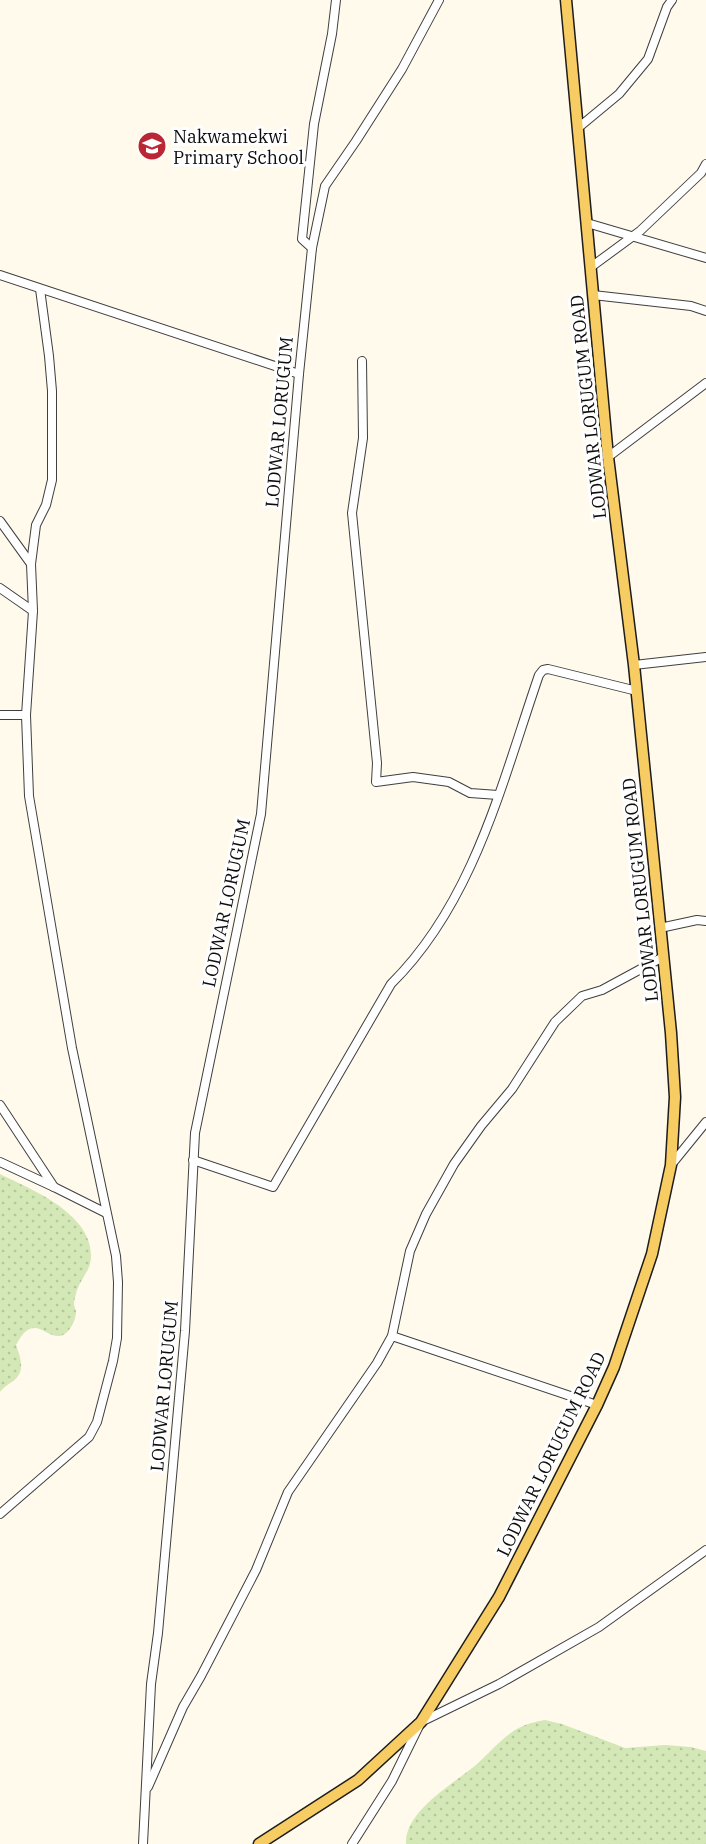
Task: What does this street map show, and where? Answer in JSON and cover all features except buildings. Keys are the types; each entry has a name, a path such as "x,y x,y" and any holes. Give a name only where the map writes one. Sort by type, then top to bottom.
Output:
{"main road":[{"name":"LODWAR LORUGUM ROAD","path":"259,1844 358,1780 421,1722 499,1597 597,1405 618,1356 652,1254 671,1165 675,1097 671,1033 637,691 608,457 566,0"}],"street":[{"path":"312,248 303,239 314,124 332,34 336,0"},
{"name":"LODWAR LORUGUM","path":"143,1844 151,1684 158,1633 189,1274 193,1160 199,1104 262,806 312,248 325,186 402,69 439,0"},
{"path":"578,128 619,94 648,58 667,7 672,0"},
{"path":"591,267 634,236 701,173 706,164"},
{"path":"587,223 706,258"},
{"path":"0,275 299,374"},
{"path":"0,1514 89,1437 97,1422 109,1384 118,1327 116,1265 72,1048 29,796 26,715 33,610 31,564 36,525 46,505 52,480 49,356 40,289"},
{"path":"593,296 691,306 706,310"},
{"path":"362,361 363,438 352,513 377,763 376,782 413,777 449,782 470,793 498,795"},
{"path":"608,457 706,383"},
{"path":"0,521 31,564"},
{"path":"0,588 33,610"},
{"path":"634,665 706,657"},
{"path":"193,1160 273,1187 391,984 428,942 447,913 481,843 539,675 543,670 548,669 637,691"},
{"path":"0,715 26,715"},
{"path":"660,928 697,920 706,921"},
{"path":"145,1794 183,1707 256,1570 288,1492 377,1363 392,1336 410,1251 426,1214 454,1164 512,1089 555,1022 582,996 602,990 663,957"},
{"path":"0,1105 54,1187"},
{"path":"671,1165 706,1122"},
{"path":"0,1162 106,1214"},
{"path":"392,1336 597,1405"},
{"path":"352,1844 392,1780 421,1722 499,1684 599,1627 706,1550"}],"green space":[{"path":"0,1174 28,1187 58,1205 71,1216 82,1228 89,1242 91,1257 77,1290 74,1304 76,1315 70,1329 60,1336 36,1328 23,1334 16,1345 21,1360 21,1370 16,1378 0,1392"},
{"path":"545,1720 562,1724 625,1748 665,1745 706,1751 706,1844 406,1844 413,1820 433,1799 510,1734 526,1725"}],"place":[{"name":"Nakwamekwi Primary School","path":"152,146"}]}
